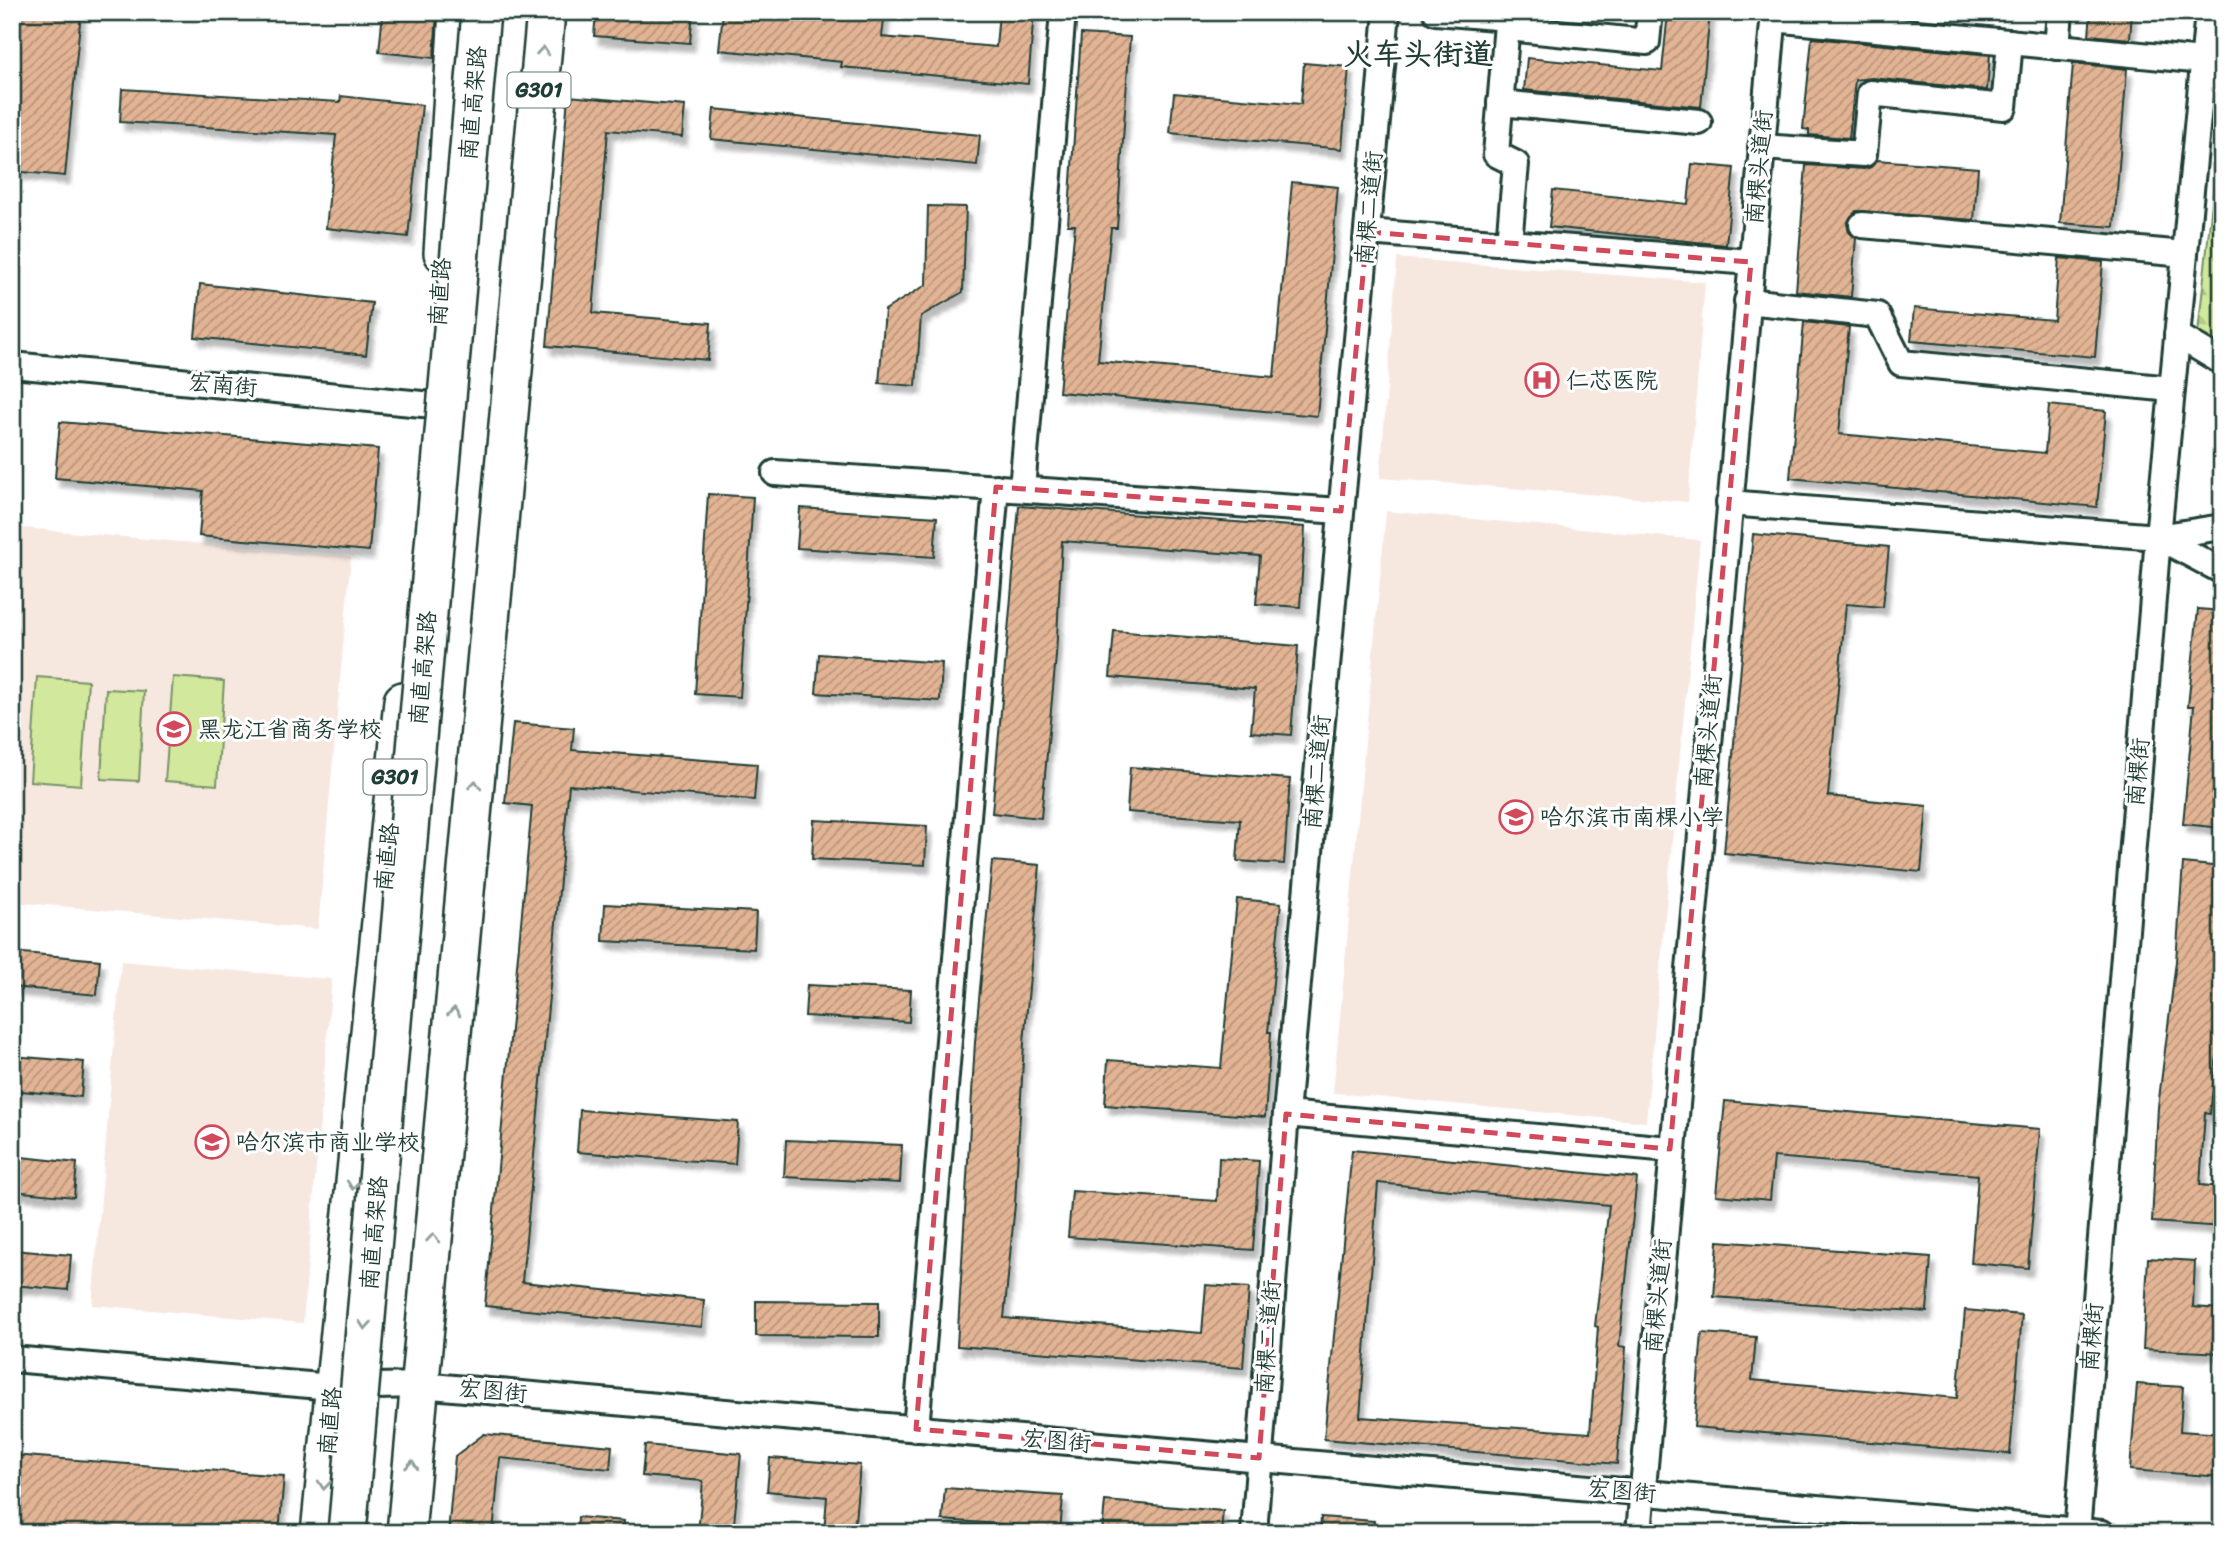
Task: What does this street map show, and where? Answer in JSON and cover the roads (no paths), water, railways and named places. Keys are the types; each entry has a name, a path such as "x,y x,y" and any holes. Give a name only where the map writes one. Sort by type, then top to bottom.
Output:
{"highway":[{"name":"南直路","path":"320,1533 332,1387 433,405 458,12"},
{"name":"南直高架路","path":"347,1533 481,12"},
{"name":"南直高架路","path":"372,1533 506,12"},
{"name":"G301","path":"406,1533 546,12"}],"street":[{"path":"1022,489 1063,12"},
{"name":"南棵二道街","path":"1254,1533 1286,1114 1387,12"},
{"path":"1436,12 1508,19 1647,42 1650,12"},
{"path":"2057,47 2060,12"},
{"name":"南棵街","path":"2077,1532 2158,537 2185,254 2211,87 2203,61 2208,12"},
{"path":"1773,15 1873,20 2010,42 2203,61"},
{"name":"南棵头道街","path":"1639,1533 1670,1149 1773,15"},
{"path":"1508,19 1496,154 1516,164 1509,243"},
{"path":"1761,147 1864,154 1870,93 2004,107 2010,42"},
{"path":"1500,103 1699,122"},
{"path":"1863,225 2185,254"},
{"path":"1367,232 1751,262"},
{"path":"1747,301 1877,315 1901,363 2172,389"},
{"path":"2178,335 2222,362"},
{"name":"宏南街","path":"12,365 433,405"},
{"path":"775,472 1341,511"},
{"path":"916,1429 996,487"},
{"path":"1729,503 2158,537 2222,527"},
{"path":"2158,537 2222,571"},
{"path":"1286,1114 1670,1149"},
{"name":"宏图街","path":"12,1359 332,1387 420,1385 2102,1533"}],"place":[{"name":"仁芯医院","path":"1542,380"},
{"name":"黑龙江省商务学校","path":"174,729"},
{"name":"哈尔滨市南棵小学","path":"1516,817"},
{"name":"哈尔滨市商业学校","path":"212,1142"}],"district":[{"name":"火车头街道","path":"1418,54"}]}
